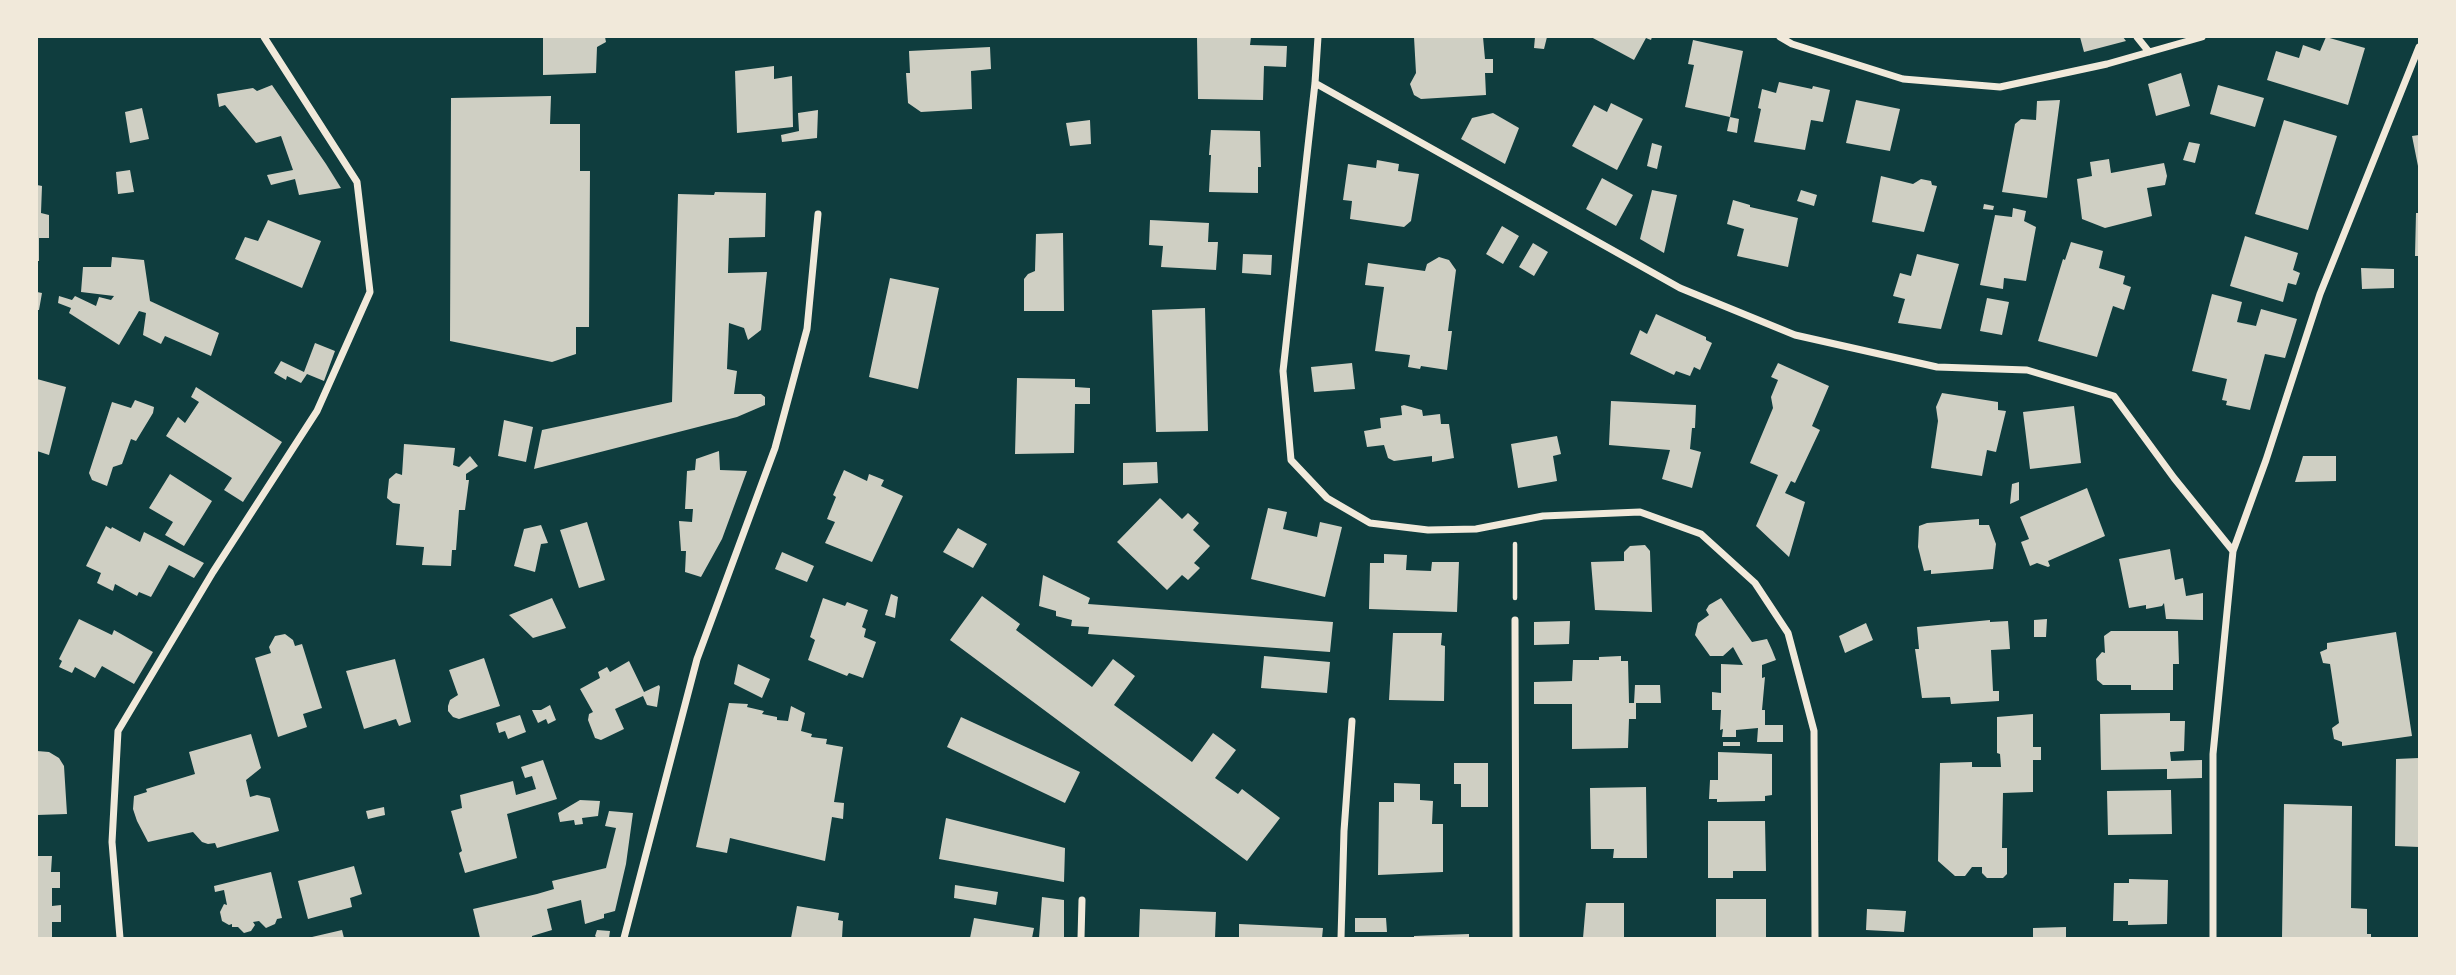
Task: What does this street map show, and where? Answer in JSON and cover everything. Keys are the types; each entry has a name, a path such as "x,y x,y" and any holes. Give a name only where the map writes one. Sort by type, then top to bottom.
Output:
{"street":[{"path":"120,938 112,842 118,731 213,572 317,411 370,292 357,182 264,37"},
{"path":"1318,37 1283,371 1291,460 1327,498 1370,523 1428,530 1476,529 1543,516 1640,512 1702,534 1755,583 1788,632 1814,731 1815,938"},
{"path":"1780,37 1792,44 1903,79 2000,87 2108,64 2202,37"},
{"path":"2137,37 2149,52"},
{"path":"2213,938 2213,754 2233,551 2320,294 2419,47"},
{"path":"1315,83 1680,288 1794,335 1937,367 2027,370 2114,396 2174,478 2233,551"},
{"path":"625,938 697,659 775,449 807,329 818,214"},
{"path":"1514,620 1516,938"},
{"path":"1341,938 1344,831 1352,721"},
{"path":"1081,938 1082,900"}],"path":[{"path":"1514,620 1515,522"}],"building":[{"path":"543,37 605,37 606,42 597,47 596,73 543,75"},
{"path":"1197,37 1251,37 1250,45 1287,46 1286,67 1264,66 1263,100 1198,99"},
{"path":"1414,37 1483,37 1485,59 1493,59 1493,73 1485,73 1486,95 1421,99 1414,95 1410,84 1416,73"},
{"path":"1535,37 1547,37 1544,49 1534,48"},
{"path":"1591,37 1652,37 1651,40 1646,38 1634,60"},
{"path":"2080,37 2123,37 2126,41 2084,52"},
{"path":"2326,37 2365,48 2348,105 2267,80 2276,51 2299,58 2303,45 2320,51"},
{"path":"1693,40 1743,51 1730,117 1685,107 1694,65 1688,64"},
{"path":"990,47 991,69 971,71 972,109 921,112 908,103 906,73 910,73 909,51"},
{"path":"774,66 774,79 792,76 793,127 737,133 735,71"},
{"path":"2181,73 2190,106 2156,116 2148,84"},
{"path":"1779,82 1830,90 1823,122 1811,120 1805,150 1754,142 1762,89 1776,93"},
{"path":"272,85 341,188 299,195 295,179 271,185 267,175 293,170 281,136 256,143 225,105 219,107 217,94 253,88 257,91"},
{"path":"2218,85 2264,98 2255,127 2210,114"},
{"path":"551,96 550,124 580,124 580,171 590,171 589,327 576,327 576,354 552,362 450,341 451,98"},
{"path":"1856,100 1900,109 1890,151 1846,143"},
{"path":"2060,100 2047,198 2002,192 2015,124 2021,119 2036,120 2037,101"},
{"path":"1611,103 1643,119 1617,170 1572,146 1594,105 1607,112"},
{"path":"142,108 149,139 130,143 125,112"},
{"path":"818,110 817,138 782,142 781,135 799,131 798,113"},
{"path":"1493,113 1519,128 1505,164 1461,139 1472,118"},
{"path":"1730,117 1739,119 1737,133 1727,131"},
{"path":"1090,120 1091,144 1070,146 1066,123"},
{"path":"2284,120 2337,136 2308,230 2255,214"},
{"path":"1211,130 1260,131 1261,167 1258,167 1258,193 1209,192"},
{"path":"2419,135 2419,166 2418,166 2412,136"},
{"path":"2189,142 2200,144 2195,163 2183,160"},
{"path":"1652,143 1662,146 1657,169 1647,166"},
{"path":"2109,159 2111,173 2164,163 2167,176 2165,185 2147,188 2152,216 2105,228 2082,219 2077,179 2092,176 2090,162"},
{"path":"1377,160 1399,164 1398,171 1419,174 1411,221 1404,227 1350,219 1352,201 1343,200 1348,164 1376,168"},
{"path":"130,170 134,192 118,194 116,172"},
{"path":"1881,176 1913,184 1921,179 1931,181 1932,185 1937,186 1924,232 1872,222"},
{"path":"1602,178 1633,195 1616,226 1586,209"},
{"path":"37,185 42,186 41,213 49,215 49,238 39,238 39,261 37,261"},
{"path":"1652,190 1677,195 1664,253 1640,239"},
{"path":"1801,190 1817,195 1814,206 1797,201"},
{"path":"715,192 766,193 765,237 729,238 728,273 767,272 761,330 748,340 744,328 729,323 727,369 737,371 734,394 761,394 765,397 765,405 737,417 534,469 542,430 672,402 678,194 714,195"},
{"path":"1733,200 1750,207 1798,218 1788,267 1737,256 1744,229 1727,224"},
{"path":"1984,204 1994,206 1993,210 1983,209"},
{"path":"2013,208 2026,211 2024,221 2036,227 2026,281 2004,278 2003,289 1980,285 1995,215 2012,217"},
{"path":"2416,213 2419,213 2419,256 2415,256"},
{"path":"268,220 321,241 302,288 235,259 245,237 258,241"},
{"path":"1150,220 1209,223 1208,242 1218,242 1216,270 1161,267 1163,246 1149,245"},
{"path":"1502,226 1519,236 1503,264 1486,254"},
{"path":"1063,233 1064,311 1024,311 1024,279 1035,271 1036,234"},
{"path":"2245,236 2298,253 2293,270 2300,273 2296,285 2288,283 2283,302 2230,286"},
{"path":"2071,242 2103,251 2099,268 2125,276 2123,284 2131,287 2124,310 2113,306 2097,357 2038,341 2063,259 2065,260"},
{"path":"1533,243 1548,252 1534,276 1519,267"},
{"path":"1243,254 1272,255 1271,275 1242,273"},
{"path":"1917,254 1959,264 1941,329 1898,323 1905,299 1893,296 1900,273 1911,276"},
{"path":"112,257 144,260 150,301 219,333 211,356 165,336 161,344 143,335 146,313 139,311 119,345 69,313 71,308 58,303 59,296 72,300 75,296 96,306 99,297 111,300 114,296 81,292 83,267 111,267"},
{"path":"1439,257 1449,260 1456,270 1448,331 1452,331 1447,370 1408,367 1410,355 1375,351 1384,287 1365,285 1368,263 1425,271 1427,264"},
{"path":"2361,268 2394,269 2394,288 2362,289"},
{"path":"890,278 939,288 918,389 869,377"},
{"path":"37,292 42,293 39,310 37,310"},
{"path":"2212,294 2242,302 2237,322 2256,326 2261,309 2297,319 2285,358 2265,354 2250,410 2226,405 2227,401 2222,400 2227,379 2192,371"},
{"path":"1987,298 2009,302 2002,335 1980,331"},
{"path":"1205,308 1208,431 1156,432 1152,310"},
{"path":"1656,314 1706,337 1706,340 1712,343 1700,370 1694,367 1690,376 1676,371 1674,375 1630,354 1640,330 1647,334"},
{"path":"315,343 335,351 324,381 307,374 301,383 287,376 286,380 274,373 281,361 304,372"},
{"path":"1352,363 1355,389 1314,392 1311,367"},
{"path":"1778,363 1829,386 1812,426 1820,430 1795,483 1791,481 1785,493 1805,502 1789,557 1756,526 1778,475 1750,463 1773,408 1771,397 1778,380 1771,377"},
{"path":"1017,378 1075,379 1075,387 1090,388 1090,404 1075,404 1074,453 1015,454"},
{"path":"37,379 66,387 49,455 37,451"},
{"path":"196,387 282,442 243,502 224,490 232,478 166,436 178,417 185,423 199,402 191,397"},
{"path":"1942,393 1998,402 1998,410 2006,411 1996,452 1987,450 1982,476 1931,468 1938,421 1936,407"},
{"path":"135,400 154,407 153,413 136,441 131,439 122,464 113,467 107,486 92,480 89,473 112,402 131,408"},
{"path":"1611,401 1696,405 1695,428 1692,428 1690,449 1701,452 1692,488 1662,479 1670,450 1609,445"},
{"path":"1401,406 1422,410 1423,416 1440,414 1441,424 1449,424 1454,458 1432,462 1432,456 1394,461 1388,458 1384,445 1367,447 1364,431 1381,428 1380,418 1402,415"},
{"path":"2074,406 2081,463 2030,469 2023,412"},
{"path":"504,420 533,427 526,462 498,456"},
{"path":"1557,436 1561,454 1553,456 1557,481 1518,488 1511,444"},
{"path":"404,444 455,448 453,465 459,467 470,456 478,466 466,474 466,480 469,480 465,510 459,510 456,550 452,550 451,566 422,565 424,547 396,545 400,504 387,498 389,479 396,473 402,475"},
{"path":"719,451 720,470 747,471 722,539 701,577 685,572 686,551 681,551 679,521 692,522 693,509 685,509 687,471 695,470 696,459"},
{"path":"2303,456 2336,456 2336,481 2295,482"},
{"path":"1157,462 1158,483 1123,485 1123,463"},
{"path":"844,470 867,481 869,474 884,480 881,486 903,496 872,562 825,543 835,522 827,519 836,497 833,495"},
{"path":"170,474 212,501 184,546 165,535 173,522 149,508"},
{"path":"2019,482 2019,500 2010,504 2012,484"},
{"path":"2087,488 2105,536 2048,561 2048,567 2037,563 2030,566 2021,542 2029,539 2020,517"},
{"path":"1160,498 1182,519 1188,513 1199,523 1193,530 1210,546 1194,563 1200,568 1188,580 1182,575 1167,590 1117,542"},
{"path":"1268,508 1287,512 1283,529 1317,537 1320,522 1342,527 1325,597 1251,579"},
{"path":"1979,519 1979,525 1989,525 1996,544 1993,569 1931,574 1931,570 1924,571 1918,547 1919,526"},
{"path":"587,522 605,580 579,588 560,530"},
{"path":"541,525 548,543 541,544 535,572 514,566 524,529"},
{"path":"106,526 140,542 144,532 204,563 194,578 169,565 151,597 139,592 137,596 115,584 113,591 97,583 101,573 86,566"},
{"path":"958,528 987,544 973,568 943,552"},
{"path":"1645,545 1650,551 1652,612 1595,610 1591,562 1624,561 1624,552 1630,546"},
{"path":"2170,549 2175,580 2183,578 2186,596 2203,593 2203,620 2166,619 2164,603 2162,606 2146,609 2146,605 2129,608 2119,559"},
{"path":"782,552 814,566 807,582 775,569"},
{"path":"1384,554 1407,555 1406,570 1431,571 1432,562 1459,562 1457,612 1369,609 1370,563 1384,563"},
{"path":"1043,575 1090,598 1088,604 1333,622 1330,652 1088,634 1089,627 1071,626 1072,620 1056,616 1056,611 1039,606"},
{"path":"891,594 898,597 895,618 885,615"},
{"path":"982,596 1020,624 1016,630 1092,687 1113,659 1135,676 1114,705 1192,762 1213,733 1236,750 1215,778 1238,794 1242,789 1280,818 1247,861 950,640"},
{"path":"552,598 566,628 533,638 509,615"},
{"path":"823,598 845,606 847,602 868,610 862,627 866,629 864,637 876,642 863,678 849,673 847,676 808,660 815,640 810,637"},
{"path":"1721,598 1752,642 1767,639 1772,650 1776,660 1762,665 1762,678 1765,677 1762,710 1765,710 1765,725 1783,725 1783,742 1757,742 1758,728 1736,730 1736,737 1722,737 1721,710 1712,710 1712,692 1721,693 1721,664 1743,665 1733,647 1723,656 1710,656 1695,635 1698,623 1709,615 1706,610 1709,605"},
{"path":"79,619 112,635 114,630 153,652 134,684 102,666 95,678 75,667 72,673 59,667 62,661 59,659"},
{"path":"2047,619 2046,637 2034,637 2034,620"},
{"path":"1990,620 2008,621 2010,649 1991,650 1993,691 1999,691 1999,701 1951,704 1950,697 1922,698 1915,649 1919,649 1917,627"},
{"path":"1570,621 1569,644 1534,645 1534,622"},
{"path":"1866,623 1873,640 1845,653 1839,636"},
{"path":"2111,631 2178,631 2179,664 2173,664 2173,690 2131,690 2131,685 2103,685 2097,680 2096,659 2102,652 2105,653 2104,636"},
{"path":"2396,632 2412,736 2342,746 2342,742 2334,739 2332,728 2339,723 2330,664 2323,663 2320,652 2327,649 2327,643"},
{"path":"1393,633 1442,633 1441,645 1445,646 1444,701 1389,700"},
{"path":"285,634 293,640 295,646 302,644 322,708 303,714 307,727 278,737 255,658 271,653 269,647 275,636"},
{"path":"1264,656 1330,662 1327,693 1261,688"},
{"path":"1621,656 1621,661 1628,661 1629,703 1634,703 1635,685 1660,685 1661,703 1636,703 1636,719 1629,719 1628,748 1572,749 1572,704 1534,704 1534,682 1572,681 1573,660 1599,660 1599,657"},
{"path":"484,658 500,706 459,719 453,717 448,706 450,700 458,695 449,670"},
{"path":"395,659 411,722 399,726 396,719 364,729 346,671"},
{"path":"629,661 644,692 659,685 657,707 647,705 643,696 615,709 624,729 601,740 595,738 588,720 589,714 593,712 580,689 600,678 598,672 607,667 610,672"},
{"path":"738,664 770,679 762,698 734,684"},
{"path":"729,703 748,704 747,707 764,711 762,714 788,721 791,706 805,713 801,731 812,734 811,737 827,739 826,744 843,747 834,802 844,803 843,819 832,817 825,861 730,838 727,853 696,847"},
{"path":"550,705 556,720 548,724 546,719 538,723 532,710 541,710"},
{"path":"2170,713 2170,721 2185,721 2184,751 2170,752 2171,761 2202,760 2202,778 2167,779 2167,769 2101,770 2100,714"},
{"path":"2033,714 2033,747 2041,747 2041,760 2033,760 2033,792 2003,793 2002,848 2007,848 2007,874 2003,878 1987,878 1982,873 1982,867 1972,867 1965,876 1955,876 1938,861 1940,763 1972,762 1972,767 2001,767 2000,754 1997,753 1997,717"},
{"path":"520,715 526,732 508,739 505,731 499,733 496,723"},
{"path":"961,717 1080,772 1065,803 947,747"},
{"path":"251,734 261,768 246,780 250,797 257,795 270,798 279,831 217,848 215,843 202,842 193,832 148,842 133,809 134,796 147,792 146,789 195,774 189,752"},
{"path":"1723,742 1740,742 1740,746 1723,746"},
{"path":"37,751 49,752 59,758 64,766 67,814 37,815"},
{"path":"1718,752 1772,754 1772,795 1765,796 1765,801 1717,802 1717,799 1709,799 1710,780 1718,780"},
{"path":"2419,758 2419,847 2395,846 2396,759"},
{"path":"543,760 557,799 507,814 517,858 465,873 451,811 462,808 460,795 513,781 516,795 536,789 532,776 525,778 521,767"},
{"path":"1454,763 1488,763 1488,807 1461,807 1461,784 1454,784"},
{"path":"1394,783 1420,784 1420,800 1433,801 1432,824 1443,824 1443,872 1378,875 1379,802 1394,802"},
{"path":"1646,787 1647,858 1613,858 1614,849 1591,849 1590,788"},
{"path":"2171,790 2172,834 2108,835 2107,791"},
{"path":"580,800 600,801 598,816 582,818 583,824 575,825 574,820 560,822 558,813"},
{"path":"2284,804 2352,806 2351,908 2367,909 2367,934 2371,934 2371,938 2282,938"},
{"path":"384,807 385,815 368,819 366,811"},
{"path":"609,811 633,813 626,864 615,911 585,924 581,900 547,909 552,930 532,938 480,938 473,909 554,889 552,881 606,868 616,828 605,826"},
{"path":"946,818 1065,848 1064,882 939,859"},
{"path":"1708,821 1765,821 1766,871 1733,871 1733,878 1708,878"},
{"path":"37,856 52,856 51,872 60,872 60,888 52,888 52,906 61,905 61,922 52,922 52,938 37,938"},
{"path":"354,866 362,894 350,898 352,907 308,919 298,881"},
{"path":"271,872 282,918 266,928 259,921 253,922 255,925 251,931 244,933 238,927 232,927 232,924 222,921 220,912 224,904 227,905 224,890 215,892 214,886"},
{"path":"2129,879 2168,880 2167,924 2128,925 2128,921 2113,921 2114,883 2129,883"},
{"path":"955,885 998,892 996,905 954,898"},
{"path":"1042,897 1064,900 1064,938 1039,938"},
{"path":"1716,899 1766,899 1766,938 1716,938"},
{"path":"1586,903 1624,903 1624,938 1583,938"},
{"path":"797,906 839,913 838,920 843,921 842,938 791,938"},
{"path":"1140,909 1216,912 1215,938 1139,938"},
{"path":"1867,909 1906,911 1904,932 1866,930"},
{"path":"974,918 1034,928 1032,938 970,938"},
{"path":"1355,918 1386,918 1387,932 1355,932"},
{"path":"1239,924 1323,928 1322,938 1239,938"},
{"path":"2066,927 2066,938 2033,938 2033,928"},
{"path":"342,930 344,938 312,938 312,937"},
{"path":"597,930 610,931 609,938 597,938"},
{"path":"1469,934 1469,938 1414,938 1414,936"}]}
